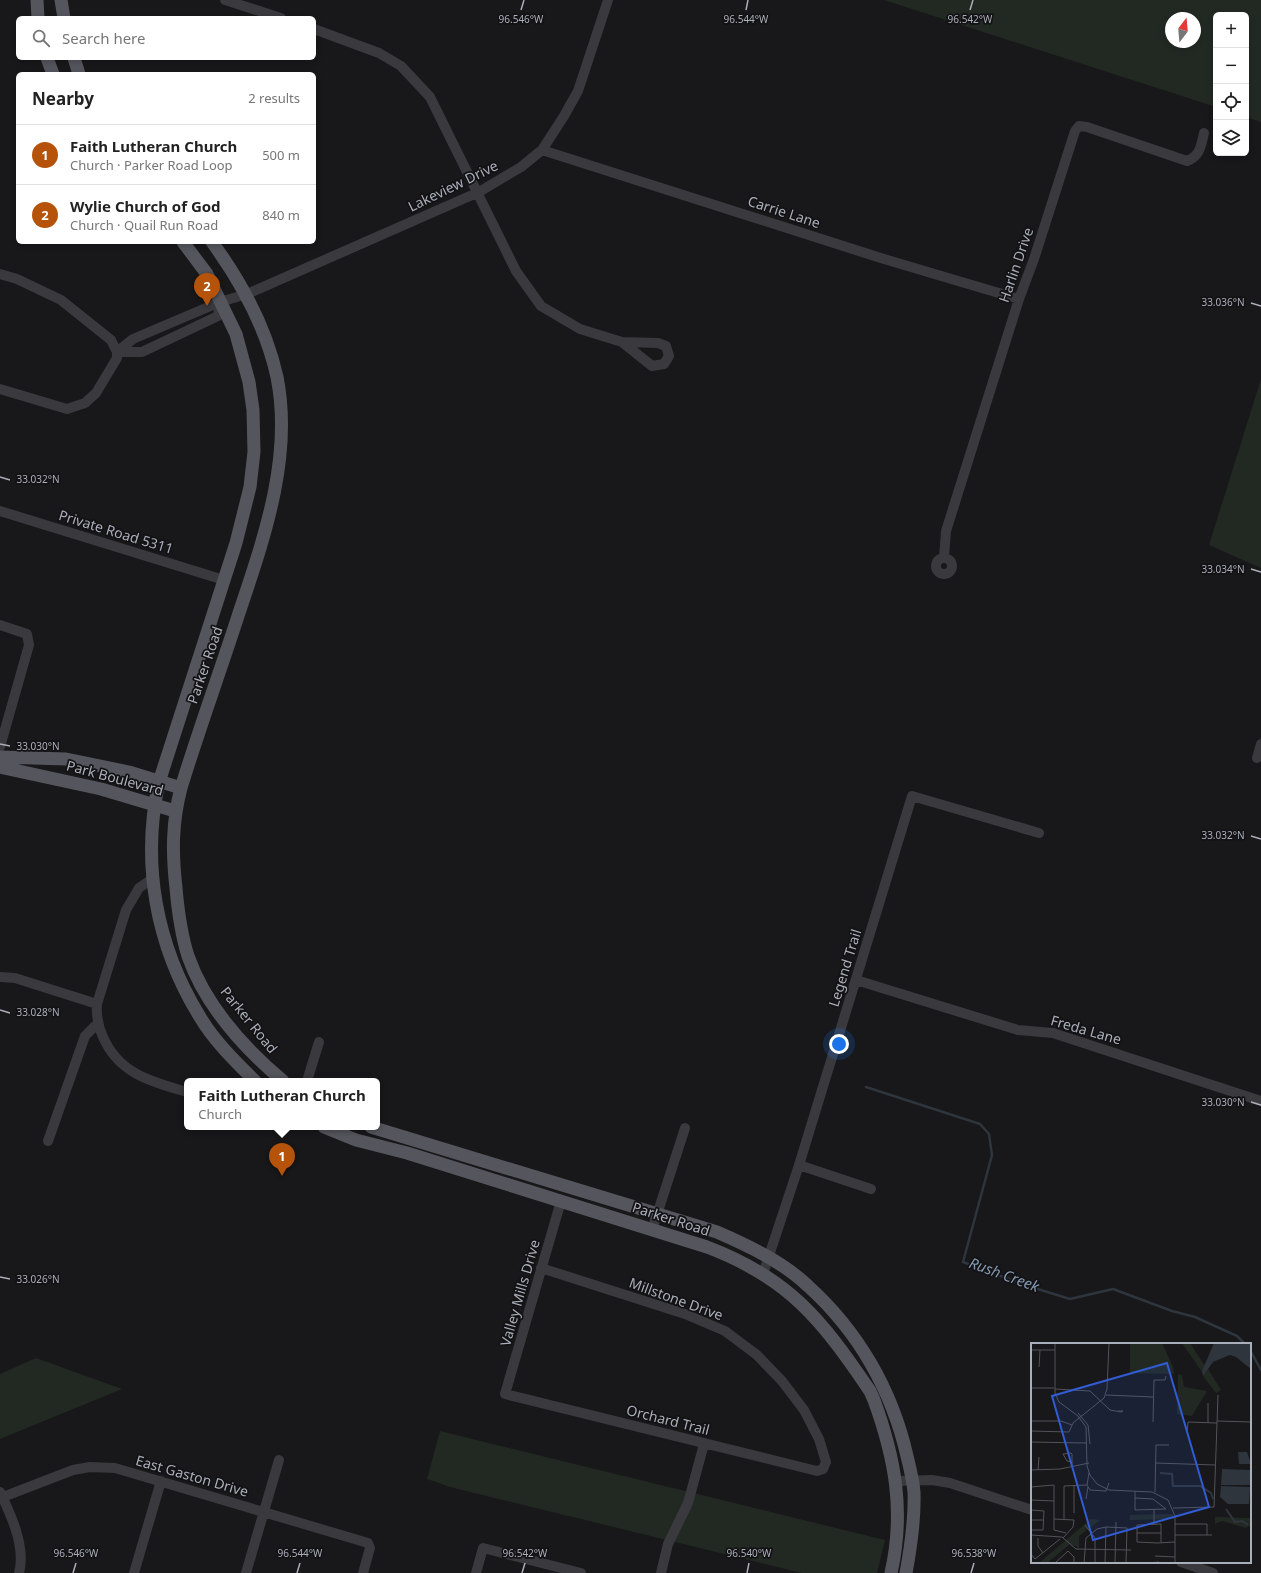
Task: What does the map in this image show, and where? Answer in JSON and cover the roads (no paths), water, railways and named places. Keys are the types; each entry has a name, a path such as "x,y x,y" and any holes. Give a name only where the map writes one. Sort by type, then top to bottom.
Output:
{"main road":[{"path":"37,0 38,16"},
{"path":"61,0 64,16"},
{"path":"48,60 52,72"},
{"path":"75,60 78,72"},
{"name":"Parker Road","path":"185,244 208,274 236,334 245,364 253,410 254,452 250,487 224,580 159,782 154,805 151,846 152,879 158,912 173,966 186,992 200,1018 252,1078"},
{"name":"Parker Road","path":"213,244 247,294 270,350 277,378 281,417 276,483 261,547 181,788 175,811 173,862 180,928 189,957 200,982 215,1008 248,1048 280,1078"},
{"name":"Park Boulevard","path":"0,758 66,759 129,772 181,788"},
{"name":"Park Boulevard","path":"0,767 46,776 175,811"},
{"name":"Parker Road","path":"331,1130 356,1140 406,1153 734,1257 763,1274 806,1307 830,1334 870,1391 886,1433 896,1481 897,1542 891,1573"},
{"name":"Parker Road","path":"380,1130 717,1232 749,1246 808,1285 834,1311 865,1353 883,1385 894,1411 904,1442 913,1480 914,1521 906,1573"}],"street":[{"path":"225,0 275,16"},
{"name":"Lakeview Drive","path":"117,352 133,339 220,302 247,294 479,192 521,167 542,150 578,91 608,0"},
{"path":"316,30 378,53 401,66 430,97 479,192 516,271 541,306 580,329 622,342"},
{"name":"Harlin Drive","path":"944,558 946,531 1071,140 1080,126 1087,126 1187,161 1194,158 1198,154 1204,133"},
{"name":"Carrie Lane","path":"542,150 884,259 1019,299"},
{"path":"0,274 17,279 61,300 111,340 117,352 117,358 96,393 85,404 67,409 0,389"},
{"path":"117,352 142,352 218,316 220,302"},
{"name":"Private Road 5311","path":"0,511 224,580"},
{"path":"0,625 27,634 29,645 4,722 0,747"},
{"path":"1257,758 1261,744"},
{"name":"Legend Trail","path":"763,1274 799,1165 912,796 1039,833"},
{"path":"152,879 139,888 126,910 97,1004 98,1024 109,1051 121,1064 140,1076 184,1091"},
{"path":"0,977 15,978 97,1004"},
{"name":"Freda Lane","path":"856,980 1018,1030 1053,1033 1261,1101"},
{"path":"48,1141 85,1036 98,1024"},
{"path":"308,1078 319,1042"},
{"path":"652,1230 685,1128"},
{"path":"799,1165 871,1189"},
{"name":"Valley Mills Drive","path":"505,1394 561,1201"},
{"name":"Millstone Drive","path":"541,1268 685,1314 725,1331 762,1360 782,1381 804,1410 819,1439 826,1462 823,1469"},
{"name":"Orchard Trail","path":"505,1394 817,1471 823,1469"},
{"path":"661,1573 668,1544 688,1503 704,1444"},
{"path":"246,1573 279,1460"},
{"name":"East Gaston Drive","path":"1,1496 73,1470 90,1467 116,1468 368,1543 370,1548 363,1573"},
{"path":"896,1481 932,1480 950,1483 1031,1510"},
{"path":"134,1573 161,1481"},
{"path":"1,1496 21,1553 19,1573"},
{"path":"476,1573 483,1548 581,1573"},
{"path":"1184,1563 1214,1573"}],"waterway":[{"name":"Rush Creek","path":"866,1087 980,1124 989,1134 992,1155 963,1262 1028,1286 1070,1299 1113,1289 1172,1311 1195,1317 1237,1336 1244,1343"},
{"name":"Rush Creek","path":"1251,1352 1261,1370"}],"place":[{"name":"Wylie Church of God","path":"207,306"},
{"name":"Faith Lutheran Church","path":"282,1176"}]}
